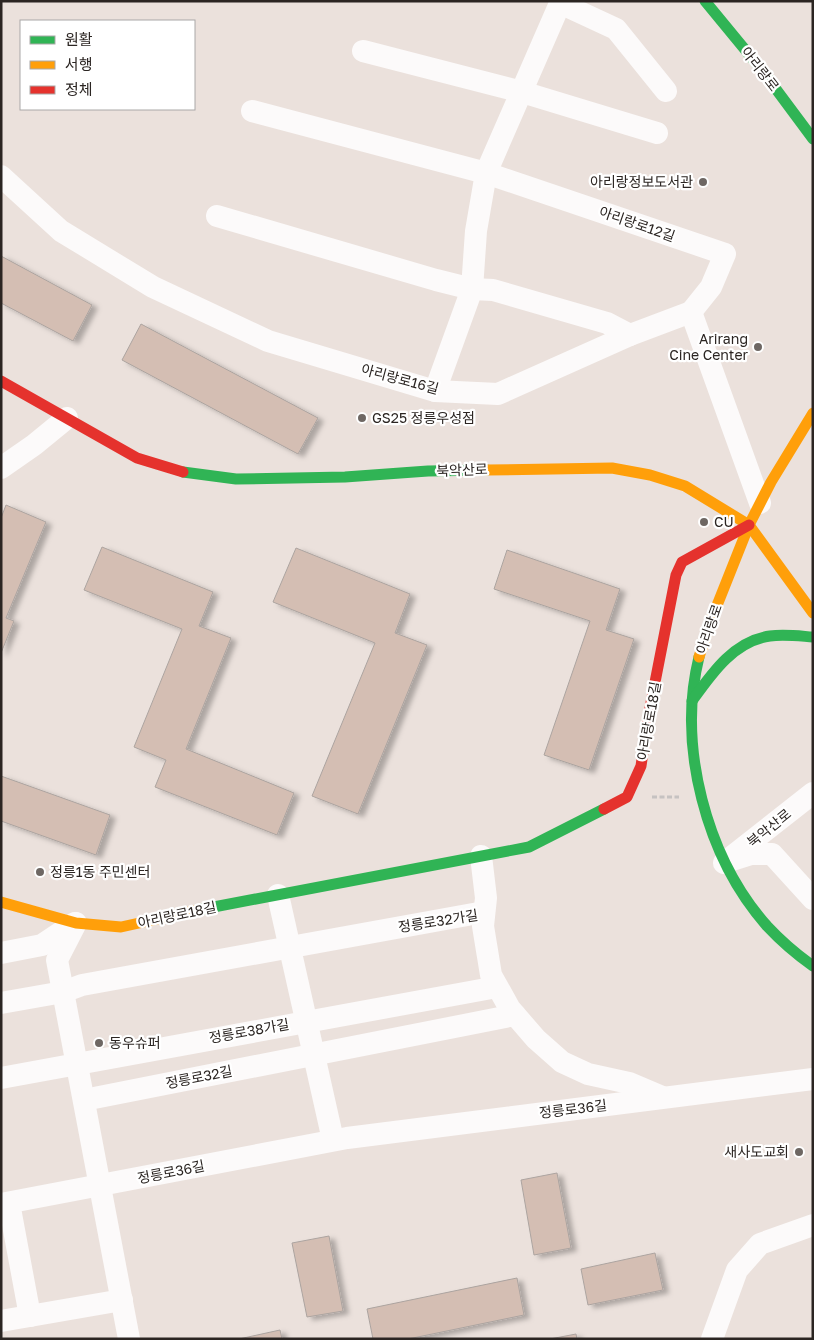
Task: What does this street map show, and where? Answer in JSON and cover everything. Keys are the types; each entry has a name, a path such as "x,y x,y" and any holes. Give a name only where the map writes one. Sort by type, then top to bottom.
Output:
{"street":[{"name":"아리랑로","path":"705,1 761,69 813,140"},
{"path":"435,391 472,289 476,231 486,173 561,2 616,29 666,91"},
{"path":"363,51 522,92 657,133"},
{"name":"아리랑로12길","path":"252,111 486,173 725,254 711,287 691,312"},
{"name":"아리랑로16길","path":"1,176 62,232 153,287 268,341 435,391 498,394 630,335 691,312"},
{"path":"217,216 472,289 493,290 607,324 630,335"},
{"path":"691,312 760,503"},
{"name":"북악산로","path":"1,381 137,458 182,472 236,478 345,477 488,469 612,468 650,475 684,486 749,525 813,613"},
{"name":"아리랑로","path":"813,413 749,525 706,632 694,677 692,702 693,749 702,798 724,863 741,893 759,916 788,947 813,966"},
{"path":"1,468 34,446 67,418"},
{"name":"아리랑로18길","path":"1,902 76,923 121,927 529,847 627,797 641,766 648,718 676,575 682,562 749,525"},
{"path":"692,702 721,664 743,646 767,637 786,635 813,637"},
{"name":"북악산로","path":"724,863 813,792"},
{"path":"724,863 751,854 772,854 813,899"},
{"path":"481,856 486,898 484,912"},
{"path":"278,895 308,1021 333,1140"},
{"name":"정릉로32가길","path":"1,1004 63,992 82,985 484,912 482,926 491,975 510,1009 536,1038 562,1062 588,1074 629,1083 663,1098"},
{"path":"1,953 42,945 76,923"},
{"path":"76,923 57,960 129,1339"},
{"name":"정릉로38가길","path":"1,1078 497,987"},
{"name":"정릉로32길","path":"84,1100 515,1015"},
{"name":"정릉로36길","path":"30,1316 5,1203 333,1140 813,1079"},
{"path":"712,1339 737,1270 760,1244 813,1225"},
{"path":"1,1321 122,1300"}],"path":[{"path":"627,797 702,798"}],"building":[{"path":"1,256 92,305 73,341 1,303"},
{"path":"141,324 318,418 298,454 122,360"},
{"path":"6,505 46,522 6,618 14,621 1,653 1,518"},
{"path":"102,547 213,592 199,626 231,638 186,749 294,793 277,835 155,787 166,760 134,747 182,629 84,590"},
{"path":"296,548 410,594 395,633 427,645 358,814 312,796 375,643 273,602"},
{"path":"507,550 620,589 606,630 634,639 589,770 544,755 590,621 494,589"},
{"path":"1,776 110,815 96,855 1,821"},
{"path":"557,1173 571,1248 534,1255 521,1180"},
{"path":"329,1236 343,1311 307,1317 292,1243"},
{"path":"655,1253 663,1290 588,1305 581,1269"},
{"path":"517,1278 524,1315 408,1339 373,1339 367,1309"},
{"path":"280,1330 282,1339 239,1339"},
{"path":"576,1334 577,1339 550,1339"}],"traffic: fast":[{"path":"705,1 761,69 813,139"},
{"path":"183,472 236,479 345,477 428,471 487,470"},
{"path":"692,701 716,669 745,644 770,636 813,637"},
{"path":"699,657 693,691 692,727 695,763 702,799 713,834 728,867 746,898 767,926 813,966"},
{"path":"198,910 529,847 604,809"}],"traffic: slow":[{"path":"699,657 710,623 749,525 771,482 813,413"},
{"path":"487,470 612,468 650,475 685,486 749,525 813,613"},
{"path":"1,902 76,923 121,927 198,910"}],"traffic: jam":[{"path":"1,381 137,458 183,472"},
{"path":"604,809 627,797 641,766 648,718 676,575 682,562 749,525"}],"place":[{"name":"아리랑정보도서관","path":"703,182"},
{"name":"Arirang Cine Center","path":"758,347"},
{"name":"GS25 정릉우성점","path":"362,418"},
{"name":"CU","path":"704,522"},
{"name":"정릉1동 주민센터","path":"40,872"},
{"name":"동우슈퍼","path":"99,1043"},
{"name":"새사도교회","path":"799,1152"}]}
